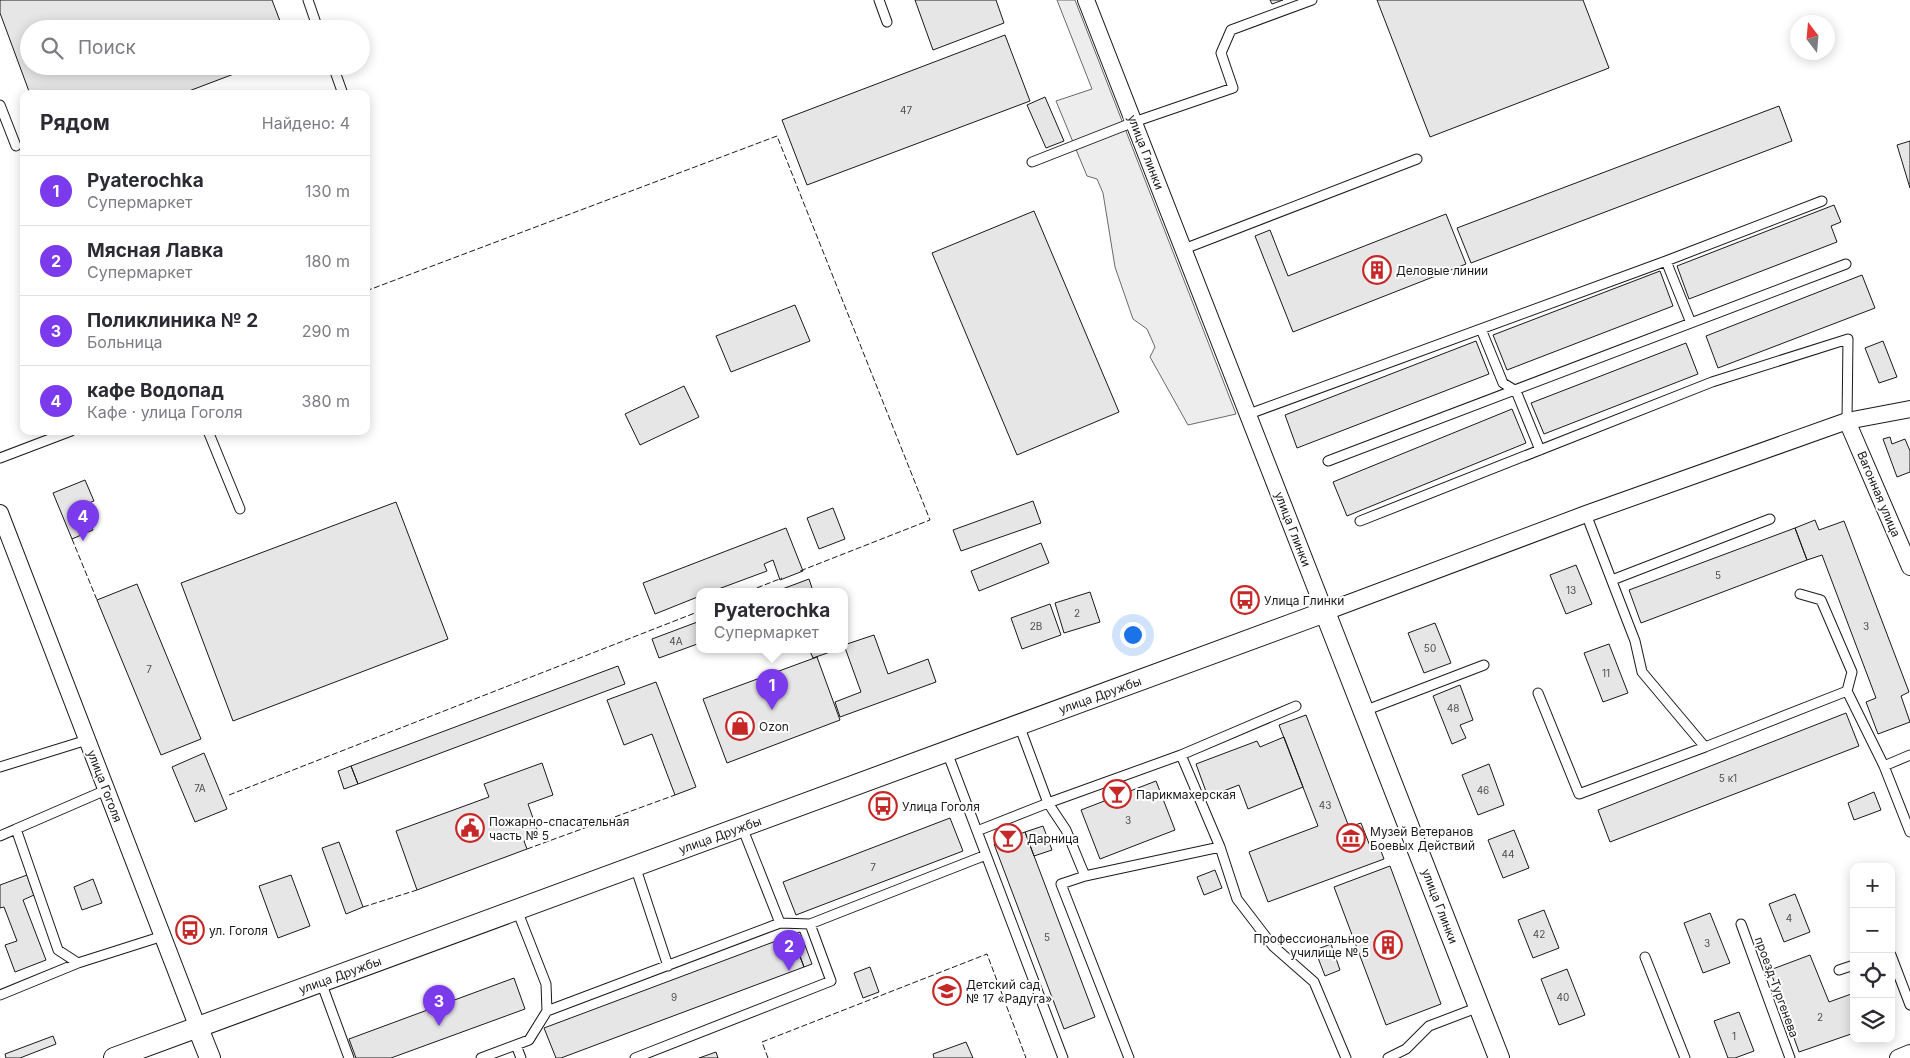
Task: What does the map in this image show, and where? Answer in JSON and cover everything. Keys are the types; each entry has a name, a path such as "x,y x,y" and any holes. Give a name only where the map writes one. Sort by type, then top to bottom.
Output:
{"street":[{"name":"улица Глинки","path":"1086,0 1499,1058"},
{"path":"1325,612 1586,514 1847,421 1910,409"},
{"name":"Вагонная улица","path":"1847,421 1910,567"},
{"name":"улица Гоголя","path":"0,513 210,1058"},
{"name":"улица Дружбы","path":"114,1058 1325,612"},
{"path":"1898,1058 1910,1053"}],"lane":[{"path":"308,0 315,20"},
{"path":"879,0 887,22"},
{"path":"1032,162 1134,122 1233,88 1221,53 1231,30 1312,0"},
{"path":"336,75 342,90"},
{"path":"0,105 16,146"},
{"path":"1184,249 1417,160"},
{"path":"1249,414 1666,261 1822,201"},
{"path":"1666,261 1691,323"},
{"path":"1328,461 1846,264"},
{"path":"1481,329 1503,383 1516,390 1540,450"},
{"path":"1360,522 1712,382 1848,339 1847,421"},
{"path":"0,458 60,435"},
{"path":"210,435 240,509"},
{"path":"1586,514 1635,641 1642,672 1705,747"},
{"path":"1612,580 1770,519"},
{"path":"1800,594 1821,600 1852,672 1847,691 1884,766 1910,832"},
{"path":"1364,711 1484,665"},
{"path":"1538,693 1579,794 1847,691"},
{"path":"977,831 1181,755 1296,706"},
{"path":"1019,725 1048,803 1066,830 1085,876"},
{"path":"0,766 87,740"},
{"path":"947,752 1064,1058"},
{"path":"1181,755 1220,847 1237,899 1273,946 1314,982 1346,1058"},
{"path":"1884,766 1910,755"},
{"path":"0,836 106,790"},
{"path":"742,827 780,923"},
{"path":"16,829 58,950 78,963"},
{"path":"1129,1058 1061,884 1085,876 1220,847"},
{"path":"547,1011 780,923 810,924 986,856"},
{"path":"635,866 668,966"},
{"path":"481,1058 529,1040 547,1011 546,984 517,910"},
{"path":"635,1058 656,1054 831,981 810,924"},
{"name":"проезд Тургенева","path":"1741,924 1790,1058"},
{"path":"0,995 78,963 162,936"},
{"path":"1645,957 1685,1058"},
{"path":"1839,970 1850,966"},
{"path":"1895,966 1910,1005"},
{"path":"321,982 349,1058"},
{"path":"1388,1058 1406,1050 1429,1026 1479,1007"},
{"path":"516,1045 521,1058"}],"shaded area":[{"path":"1057,0 1075,0 1236,414 1188,425 1150,357 1155,347 1147,329 1133,319 1115,267 1103,193 1097,179 1087,176 1056,101 1092,89"}],"building":[{"path":"0,0 272,0 280,20 20,20 20,67 0,13"},
{"path":"915,0 996,0 1004,23 933,50"},
{"path":"1270,0 1283,0 1272,4"},
{"path":"1377,0 1583,0 1609,68 1430,137"},
{"path":"1005,35 1030,101 807,185 782,120"},
{"path":"23,75 231,75 192,90 29,90"},
{"path":"1045,97 1064,141 1046,148 1027,105"},
{"path":"1779,106 1792,141 1471,263 1457,228"},
{"path":"1910,141 1910,188 1897,145"},
{"path":"1834,205 1841,222 1831,226 1837,242 1689,299 1677,266"},
{"path":"1034,211 1119,412 1017,455 932,253"},
{"name":"Деловые линии","path":"1446,214 1466,264 1293,332 1255,236 1270,230 1288,276"},
{"path":"1660,271 1673,306 1507,370 1493,335"},
{"path":"1862,275 1875,308 1718,368 1706,336"},
{"path":"795,305 810,341 731,372 716,336"},
{"path":"1476,341 1489,374 1297,448 1285,415"},
{"path":"1883,341 1897,377 1879,383 1865,348"},
{"path":"1686,343 1698,374 1544,434 1531,403"},
{"path":"684,386 699,417 640,445 625,414"},
{"path":"1512,409 1526,443 1347,516 1333,482"},
{"path":"1890,437 1892,444 1905,439 1910,451 1910,472 1897,477 1883,439"},
{"path":"85,480 94,501 83,505 93,530 72,539 53,493"},
{"path":"1033,501 1041,523 961,551 953,530"},
{"path":"396,502 448,639 233,721 181,583"},
{"path":"833,508 845,539 819,549 807,518"},
{"path":"1815,520 1819,530 1844,521 1909,692 1901,696 1910,722 1878,734 1866,702 1876,698 1822,555 1807,560 1795,528"},
{"path":"786,528 803,571 780,580 773,560 764,564 767,571 721,588 696,588 696,598 655,614 643,583"},
{"path":"1795,528 1807,560 1641,623 1629,590"},
{"path":"1041,543 1049,563 979,591 971,571"},
{"path":"1576,565 1592,604 1566,614 1550,575"},
{"path":"809,579 812,588 785,588"},
{"path":"137,584 201,739 161,755 97,600"},
{"path":"1090,592 1100,622 1064,633 1055,603"},
{"path":"1050,604 1061,635 1022,649 1011,618"},
{"path":"696,622 696,644 659,658 652,639"},
{"path":"1435,623 1451,663 1424,673 1408,633"},
{"path":"874,635 888,674 928,659 936,682 840,717 835,702 861,692 847,653 848,644"},
{"path":"1609,644 1628,693 1603,702 1584,653"},
{"path":"811,653 827,653 813,658"},
{"path":"817,657 840,720 727,763 703,699"},
{"path":"618,666 625,684 358,784 351,766"},
{"path":"656,682 696,787 675,795 652,734 624,745 607,700"},
{"path":"1460,685 1473,720 1460,725 1466,738 1452,744 1433,696"},
{"path":"1846,713 1859,746 1610,842 1598,810"},
{"path":"1306,715 1349,827 1361,823 1370,846 1378,843 1384,859 1268,902 1249,852 1318,826 1279,725"},
{"path":"1284,737 1303,787 1248,809 1239,785 1208,797 1196,764 1257,741 1260,747"},
{"path":"204,753 227,809 195,822 172,767"},
{"name":"Пожарно-спасательная часть № 5","path":"542,763 553,795 528,804 539,835 524,841 527,849 417,890 396,831 489,797 484,784"},
{"path":"1489,764 1504,805 1478,815 1462,775"},
{"path":"351,766 358,784 344,789 338,771"},
{"path":"1156,781 1175,830 1100,859 1081,810"},
{"path":"1874,792 1881,810 1854,820 1848,803"},
{"path":"950,818 963,851 796,915 783,882"},
{"path":"1043,826 1052,850 1034,856 1025,832"},
{"path":"1514,830 1529,868 1503,878 1488,840"},
{"path":"1025,832 1095,1017 1064,1029 994,844"},
{"path":"339,842 363,907 346,914 322,848"},
{"name":"Профессиональное училище № 5","path":"1390,866 1441,1004 1386,1025 1334,887"},
{"path":"1215,870 1222,888 1204,895 1197,877"},
{"path":"27,875 34,895 23,900 46,960 15,972 5,945 17,941 4,907 0,908 0,885"},
{"path":"291,875 310,926 278,938 259,886"},
{"path":"93,879 102,903 82,910 74,887"},
{"path":"1795,894 1810,932 1784,942 1769,904"},
{"path":"1544,910 1559,948 1533,958 1518,920"},
{"path":"1710,913 1730,963 1703,973 1684,923"},
{"path":"800,932 812,964 804,967 792,935"},
{"path":"792,935 804,967 561,1058 556,1058 544,1028"},
{"path":"1331,944 1340,970 1325,976 1315,950"},
{"path":"1810,955 1829,1002 1850,994 1850,1034 1799,1052 1770,970"},
{"path":"870,967 879,992 863,998 854,973"},
{"path":"1567,969 1585,1015 1559,1025 1541,979"},
{"path":"514,978 525,1009 391,1058 356,1058 349,1039"},
{"path":"1739,1012 1754,1051 1735,1058 1728,1058 1714,1021"},
{"path":"53,1036 56,1044 20,1058 6,1058 5,1054"},
{"path":"966,1042 973,1058 934,1058 933,1054"},
{"path":"716,1052 718,1058 699,1058"}],"fence":[{"path":"370,289 777,136 930,520 800,571"},
{"path":"72,539 97,600"},
{"path":"757,588 782,578"},
{"path":"229,795 696,613"},
{"path":"527,849 675,795"},
{"path":"363,907 417,890"},
{"path":"768,1058 762,1042 987,954 1026,1058"}],"place":[{"name":"Деловые линии","path":"1377,270"},
{"name":"кафе Водопад","path":"83,541"},
{"name":"Улица Глинки","path":"1245,600"},
{"name":"Pyaterochka","path":"772,710"},
{"name":"Ozon","path":"740,726"},
{"name":"Парикмахерская","path":"1117,794"},
{"name":"Улица Гоголя","path":"883,806"},
{"name":"Пожарно-спасательная часть № 5","path":"470,828"},
{"name":"Дарница","path":"1008,838"},
{"name":"Музей Ветеранов Боевых Действий","path":"1351,838"},
{"name":"ул. Гоголя","path":"190,930"},
{"name":"Профессиональное училище № 5","path":"1388,945"},
{"name":"Мясная Лавка","path":"789,971"},
{"name":"Детский сад № 17 «Радуга»","path":"947,991"},
{"name":"Поликлиника № 2","path":"439,1026"}]}
